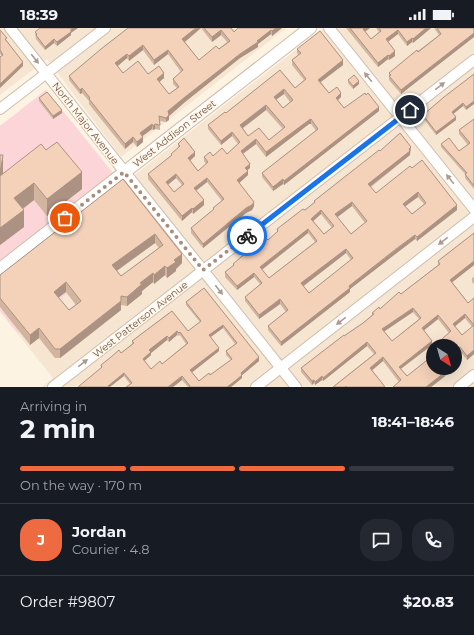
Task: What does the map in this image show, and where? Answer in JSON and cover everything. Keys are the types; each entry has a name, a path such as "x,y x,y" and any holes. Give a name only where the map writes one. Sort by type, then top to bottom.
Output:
{"street":[{"name":"North Major Avenue","path":"10,28 296,387"},
{"path":"0,109 105,28"},
{"name":"West Addison Street","path":"0,269 310,28"},
{"path":"329,28 474,209"},
{"name":"West Patterson Avenue","path":"53,387 474,60"},
{"path":"256,387 474,217"},
{"path":"459,387 474,375"}],"shaded area":[{"path":"0,28 286,28 121,157 47,59 0,95"},
{"path":"324,28 474,28 474,387 42,387 53,378 17,333 155,225 122,185"},
{"path":"46,90 155,225 17,333 0,311 0,126"}],"building":[{"path":"40,28 73,28 71,29 71,32 57,42 54,39 45,47 35,32"},
{"path":"128,28 196,28 182,39 199,60 216,46 219,49 230,41 221,30 212,37 204,28 231,28 234,32 238,28 276,28 272,31 271,30 257,41 258,42 240,54 185,97 168,111 169,115 166,118 159,116 160,125 155,124 153,126 152,124 140,133 143,137 137,142 133,137 125,144 82,88 80,90 69,76","holes":["143,45 154,60 168,50 183,70 173,79 179,87 169,94 157,79 164,73 159,66 148,74 138,61 123,73 115,63 127,54 129,56"]},
{"path":"350,28 364,28 363,29 371,39 381,31 379,28 426,28 407,42 398,30 386,39 395,51 378,63"},
{"path":"437,28 474,28 474,33 401,90 389,76 391,75 389,73 417,50 418,52 441,34"},
{"path":"0,30 23,62 0,84 0,57 3,55 0,50"},
{"path":"320,31 343,60 318,80 329,93 337,87 341,93 336,98 344,108 365,93 366,95 368,93 379,107 284,181 283,179 273,187 262,173 318,129 311,119 266,152 256,139 241,151 250,164 245,168 248,171 237,180 254,202 203,244 191,228 224,199 207,178 194,188 204,200 182,216 148,174 172,155 171,154 180,146 178,144 184,138 195,152 188,158 198,171 208,162 204,157 210,152 213,156 222,148 227,154 240,142 232,132 221,141 208,125 225,112 226,113 280,70 295,88 306,79 292,60 301,53 297,49","holes":["284,89 293,100 283,108 274,97","266,105 285,127 269,140 259,128 248,136 240,125","176,174 184,184 174,192 166,182"]},
{"path":"474,74 474,101 466,107 463,103 452,112 456,117 436,132 423,115"},
{"path":"354,75 359,81 353,86 348,80"},
{"path":"47,92 62,110 53,116 39,98"},
{"path":"474,119 474,186 465,174 467,173 441,144 449,138 459,151 470,143 459,130"},
{"path":"400,133 411,147 409,149 410,151 368,184 376,193 410,166 412,168 422,160 457,205 417,237 415,235 396,249 349,286 350,288 281,342 268,326 288,310 280,299 259,315 245,297 262,283 254,273 237,286 225,272 265,237 268,240 278,231 277,229 303,209 305,210 315,202 314,201 379,150 380,151","holes":["418,192 426,203 412,214 403,204","352,202 367,221 351,234 335,214","321,210 334,226 324,234 311,219","308,229 317,241 269,278 260,267","346,249 353,258 309,293 301,283"]},
{"path":"57,142 82,172 47,199 34,183 14,198 24,210 0,228 0,176 41,144 46,150"},
{"path":"0,155 3,155 0,173"},
{"path":"123,179 182,254 174,260 176,262 167,268 165,266 154,275 153,273 140,283 142,284 127,297 121,296 121,301 60,349 55,349 39,328 30,335 0,298 0,275","holes":["155,234 163,245 121,276 112,265","66,282 81,301 69,310 54,292"]},
{"path":"474,233 474,261 450,280 468,303 474,298 474,325 474,350 467,356 462,350 462,339 442,339 451,331 438,315 422,328 430,339 426,339 426,346 399,367 407,376 426,361 426,375 441,375 426,387 393,387 401,380 383,357 370,368 385,387 333,387 376,353 367,342 323,378 322,376 315,382 314,380 312,381 301,368 344,335 363,323 374,314 372,313 379,307 380,309 399,292 401,294 440,264 438,261","holes":["413,308 421,318 392,341 382,329","465,314 474,325 462,335 453,324"]},
{"path":"204,288 259,357 241,373 242,375 235,381 227,387 189,387 190,386 182,376 168,387 126,387 132,383 124,373 108,386 109,387 78,387 102,367 101,365 119,350 121,353 134,343 132,341 172,311 188,331 201,321 186,302","holes":["223,325 237,343 226,351 232,359 199,381 190,370 219,348 209,335","177,331 179,333 180,332 188,343 162,364 160,361 151,369 143,359 151,352 149,350 167,336 169,338"]}],"way so far":[{"path":"65,218 124,172 203,270 247,236"}],"route":[{"path":"247,236 410,110"}]}
